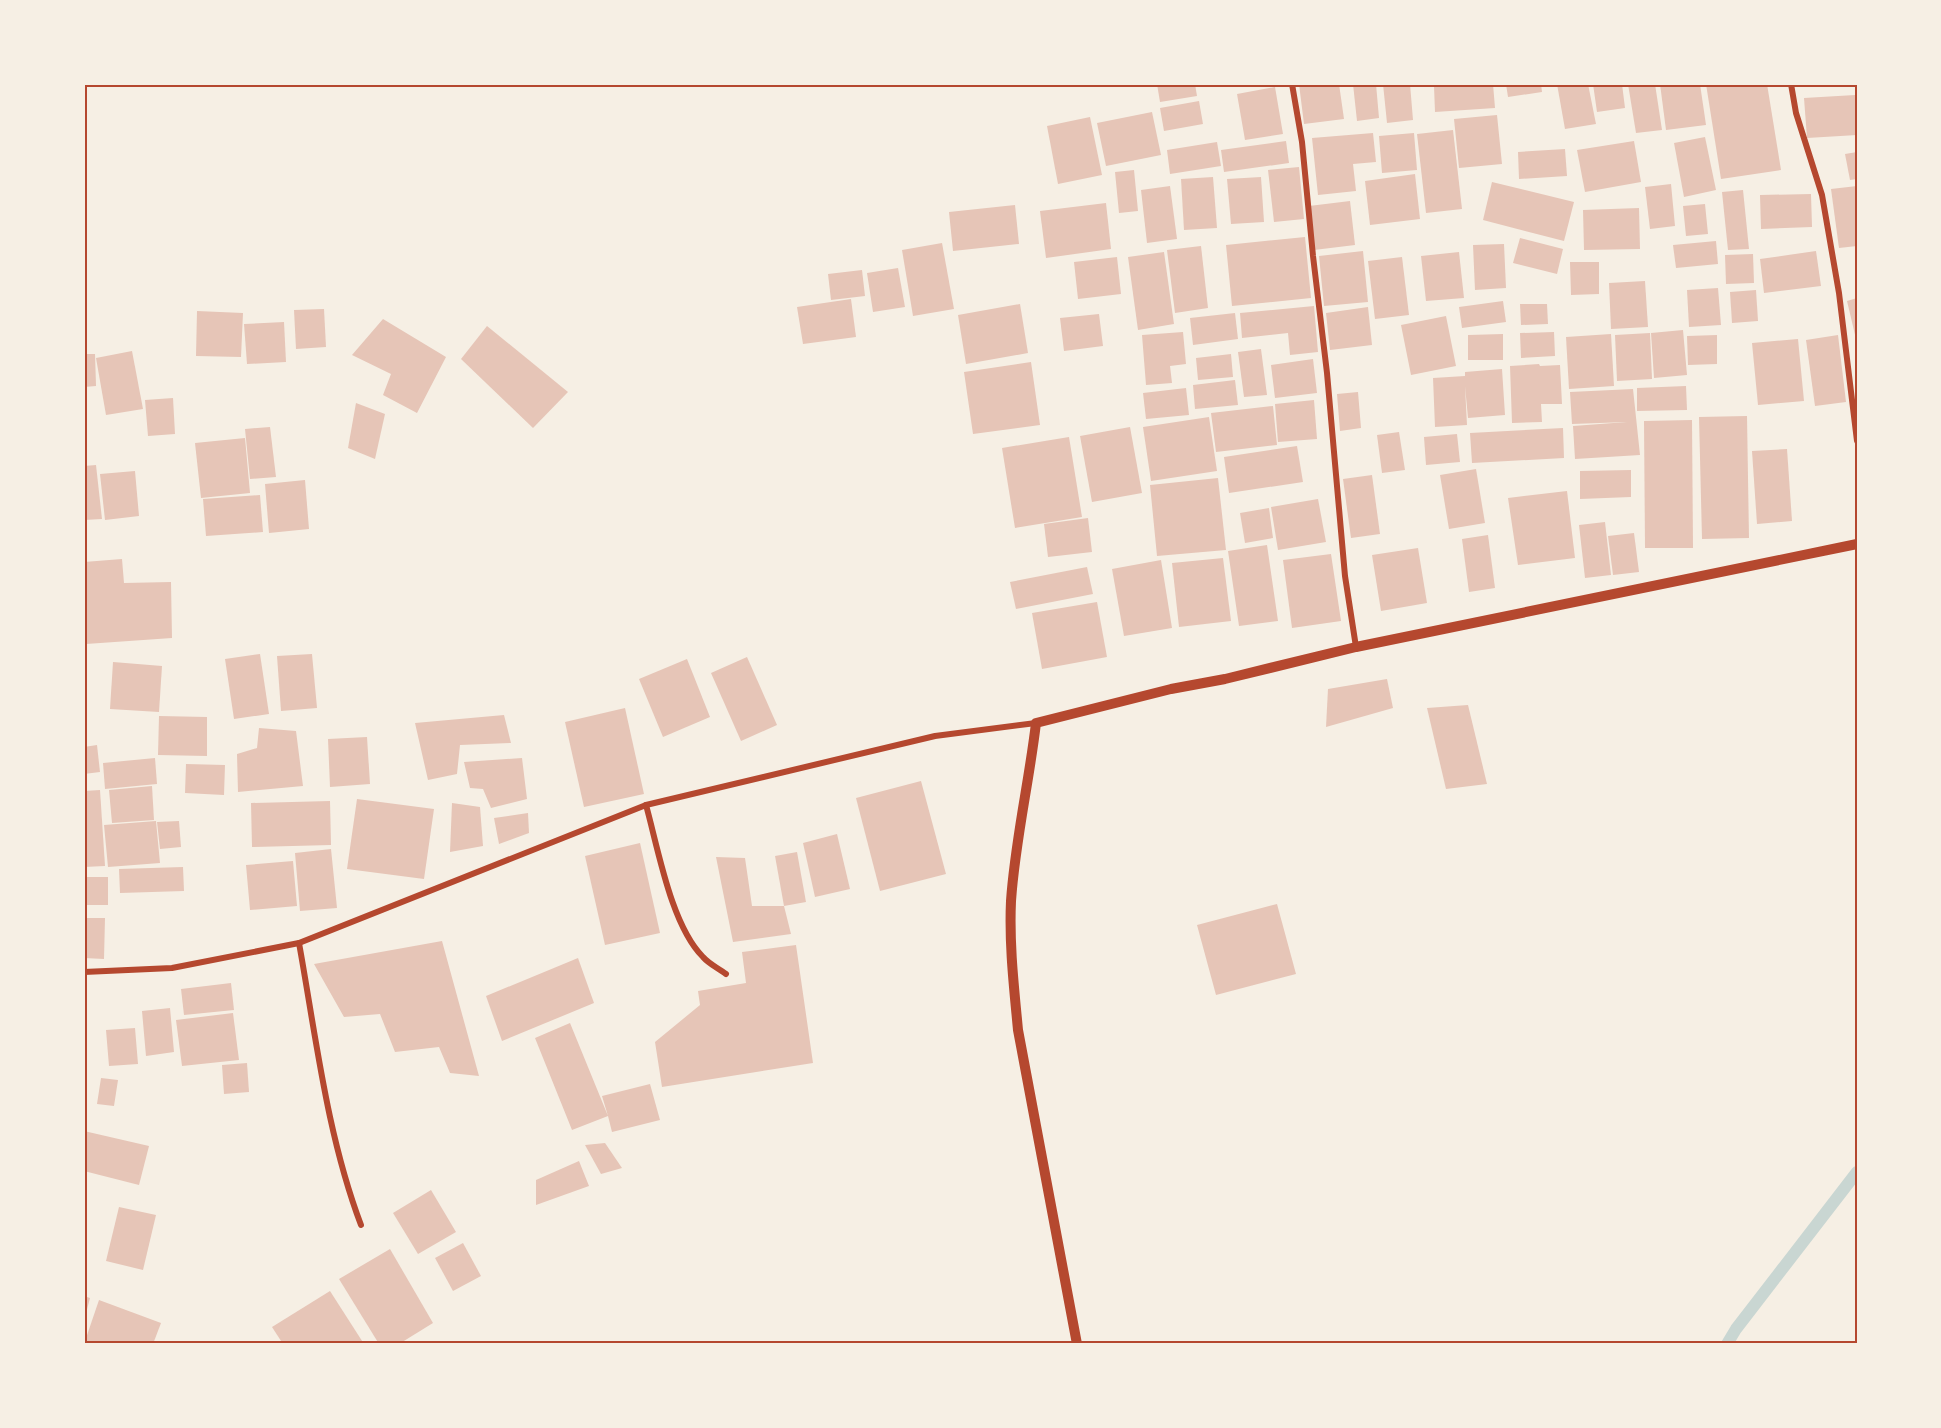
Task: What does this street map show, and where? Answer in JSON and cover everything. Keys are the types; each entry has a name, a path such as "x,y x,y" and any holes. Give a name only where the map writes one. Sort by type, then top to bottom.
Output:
{"street":[{"path":"1292,84 1302,142 1345,576 1356,647"},
{"path":"1791,84 1799,125 1822,195 1841,304 1857,441"},
{"path":"84,972 172,968 298,943 646,805 935,736 1036,723 1171,689 1225,679 1356,647 1857,544"},
{"path":"1036,723 1015,858 1011,903 1013,978 1018,1030 1077,1344"},
{"path":"646,805 670,895 680,920 691,942 703,958 726,974"},
{"path":"298,943 330,1116 352,1201 361,1225"}],"building":[{"path":"1157,84 1195,84 1197,96 1160,102"},
{"path":"1299,84 1339,84 1344,119 1304,124"},
{"path":"1353,84 1376,84 1379,118 1357,121"},
{"path":"1383,84 1410,84 1413,120 1387,123"},
{"path":"1493,84 1495,108 1435,112 1434,86"},
{"path":"1506,84 1541,84 1542,92 1508,97"},
{"path":"1557,84 1588,84 1596,124 1565,129"},
{"path":"1593,84 1622,84 1625,108 1597,112"},
{"path":"1628,84 1655,84 1662,130 1636,133"},
{"path":"1660,84 1700,84 1706,125 1666,130"},
{"path":"1706,84 1767,84 1781,170 1721,179"},
{"path":"1275,87 1283,134 1245,140 1237,94"},
{"path":"1855,95 1857,135 1807,138 1804,98"},
{"path":"1199,101 1203,124 1164,131 1160,108"},
{"path":"1152,112 1161,155 1106,166 1097,123"},
{"path":"1497,115 1502,164 1459,168 1454,119"},
{"path":"1090,117 1102,175 1058,184 1047,126"},
{"path":"1453,130 1462,209 1426,213 1417,134"},
{"path":"1373,133 1376,162 1353,164 1356,191 1318,195 1312,138"},
{"path":"1414,133 1417,170 1382,173 1379,136"},
{"path":"1705,137 1716,190 1684,197 1674,143"},
{"path":"1286,141 1289,163 1224,172 1221,150"},
{"path":"1634,141 1641,182 1585,192 1577,150"},
{"path":"1217,142 1221,166 1170,174 1167,150"},
{"path":"1565,149 1567,176 1519,179 1518,152"},
{"path":"1857,152 1857,179 1850,180 1845,154"},
{"path":"1299,167 1304,219 1274,222 1268,170"},
{"path":"1134,170 1138,211 1119,213 1115,172"},
{"path":"1415,174 1420,219 1370,225 1365,181"},
{"path":"1213,177 1217,228 1184,230 1181,179"},
{"path":"1261,177 1264,222 1231,224 1227,179"},
{"path":"1492,182 1574,202 1564,241 1483,220"},
{"path":"1671,184 1675,226 1650,229 1645,187"},
{"path":"1170,186 1177,239 1147,243 1141,190"},
{"path":"1857,186 1857,246 1839,248 1831,189"},
{"path":"1743,190 1749,249 1728,250 1722,192"},
{"path":"1811,194 1812,227 1761,229 1760,195"},
{"path":"1350,201 1355,245 1314,250 1309,206"},
{"path":"1106,203 1111,249 1046,258 1040,211"},
{"path":"1705,204 1708,234 1686,236 1683,206"},
{"path":"1015,205 1019,244 953,251 949,212"},
{"path":"1639,208 1640,249 1584,250 1583,210"},
{"path":"1305,237 1311,298 1232,306 1226,245"},
{"path":"1520,238 1563,249 1557,274 1513,263"},
{"path":"1716,241 1718,264 1676,268 1673,245"},
{"path":"942,243 954,309 913,316 902,250"},
{"path":"1504,244 1506,288 1475,290 1473,245"},
{"path":"1201,246 1208,308 1175,313 1167,250"},
{"path":"1363,251 1368,302 1324,306 1319,256"},
{"path":"1816,251 1821,286 1764,293 1760,259"},
{"path":"1164,252 1174,324 1138,330 1128,257"},
{"path":"1459,252 1464,298 1426,301 1421,256"},
{"path":"1753,254 1754,283 1726,284 1725,255"},
{"path":"1117,257 1121,294 1078,299 1074,262"},
{"path":"1402,257 1409,315 1375,319 1368,261"},
{"path":"1570,262 1599,262 1599,294 1571,295"},
{"path":"898,268 905,307 873,312 867,273"},
{"path":"862,270 865,296 831,300 828,274"},
{"path":"1645,281 1648,327 1611,329 1609,283"},
{"path":"1718,288 1721,325 1689,327 1687,290"},
{"path":"1756,290 1758,321 1732,323 1730,292"},
{"path":"1857,298 1857,339 1856,339 1847,301"},
{"path":"851,299 856,337 803,344 797,307"},
{"path":"1503,301 1506,322 1462,328 1459,307"},
{"path":"1020,304 1028,353 966,364 958,315"},
{"path":"1520,304 1547,304 1548,324 1521,325"},
{"path":"1314,306 1318,352 1290,355 1288,333 1242,338 1240,313"},
{"path":"1368,307 1372,345 1330,350 1326,313"},
{"path":"324,309 326,347 296,349 294,310"},
{"path":"197,311 243,313 241,357 196,356"},
{"path":"1235,313 1238,339 1193,345 1190,318"},
{"path":"1099,314 1103,346 1064,351 1060,318"},
{"path":"1446,316 1456,366 1411,375 1401,325"},
{"path":"383,319 446,357 417,413 383,395 391,374 352,355"},
{"path":"284,322 286,362 247,364 244,324"},
{"path":"487,326 568,392 533,428 461,359"},
{"path":"1683,330 1687,375 1654,378 1651,333"},
{"path":"1183,332 1186,364 1170,366 1172,383 1146,385 1142,335"},
{"path":"1554,332 1555,356 1521,358 1520,333"},
{"path":"1650,333 1652,379 1617,381 1615,335"},
{"path":"1503,334 1503,360 1468,360 1468,335"},
{"path":"1611,334 1614,386 1569,389 1566,337"},
{"path":"1717,335 1717,364 1688,365 1687,336"},
{"path":"1838,335 1846,402 1815,406 1806,340"},
{"path":"1798,339 1804,401 1758,405 1752,343"},
{"path":"1261,349 1267,395 1244,397 1238,352"},
{"path":"132,351 143,409 106,415 96,358"},
{"path":"84,354 95,354 96,386 84,387"},
{"path":"1231,354 1233,377 1198,380 1196,358"},
{"path":"1313,359 1317,393 1275,398 1271,365"},
{"path":"1031,362 1040,425 973,434 964,372"},
{"path":"1539,364 1540,366 1560,365 1562,404 1541,404 1542,422 1512,423 1510,366"},
{"path":"1502,369 1505,415 1468,418 1465,386 1467,425 1435,427 1433,378 1465,376 1465,372"},
{"path":"1235,380 1238,405 1195,409 1193,385"},
{"path":"1686,386 1687,410 1637,411 1637,388"},
{"path":"1186,388 1189,415 1146,419 1143,393"},
{"path":"1633,389 1640,455 1575,459 1573,426 1627,422 1572,424 1570,392"},
{"path":"1358,392 1361,428 1340,431 1337,394"},
{"path":"173,398 175,434 148,436 145,400"},
{"path":"1314,400 1317,439 1278,442 1275,404"},
{"path":"356,403 385,414 375,459 348,448"},
{"path":"1273,406 1277,445 1216,452 1211,413"},
{"path":"1747,416 1749,538 1702,539 1699,417"},
{"path":"1209,417 1217,471 1151,481 1143,427"},
{"path":"1692,420 1693,548 1645,548 1644,421"},
{"path":"270,427 276,477 250,479 245,429"},
{"path":"1130,427 1142,493 1092,502 1080,436"},
{"path":"1563,428 1564,458 1472,463 1470,433"},
{"path":"1399,432 1405,470 1382,473 1377,435"},
{"path":"1457,434 1460,462 1426,465 1424,437"},
{"path":"1069,437 1082,517 1015,528 1002,448"},
{"path":"245,438 250,493 201,498 195,443"},
{"path":"1297,446 1303,482 1229,493 1224,457"},
{"path":"1787,449 1792,521 1757,524 1752,451"},
{"path":"96,465 102,519 84,520 84,466"},
{"path":"1476,469 1485,523 1449,529 1440,475"},
{"path":"1631,470 1631,497 1580,499 1580,471"},
{"path":"135,471 139,516 105,520 100,474"},
{"path":"1372,475 1380,534 1351,538 1343,479"},
{"path":"1218,478 1226,550 1157,556 1150,485"},
{"path":"305,480 309,529 269,533 265,484"},
{"path":"1567,491 1575,558 1518,565 1508,498"},
{"path":"260,495 263,532 206,536 203,499"},
{"path":"1318,499 1326,542 1278,550 1271,507"},
{"path":"1269,508 1273,538 1245,543 1240,513"},
{"path":"1088,518 1092,552 1048,557 1044,524"},
{"path":"1605,522 1611,575 1585,578 1579,525"},
{"path":"1634,533 1639,572 1613,575 1608,536"},
{"path":"1488,535 1495,588 1469,592 1462,539"},
{"path":"1267,545 1278,621 1239,626 1228,551"},
{"path":"1418,548 1427,603 1381,611 1372,555"},
{"path":"1331,554 1341,621 1292,628 1283,560"},
{"path":"1223,558 1231,621 1179,627 1172,563"},
{"path":"122,559 124,583 171,582 172,638 86,644 84,562"},
{"path":"1161,560 1172,628 1124,636 1112,569"},
{"path":"1087,567 1093,594 1016,609 1010,582"},
{"path":"1097,602 1107,657 1042,669 1032,613"},
{"path":"260,654 269,714 234,719 225,659"},
{"path":"312,654 317,708 281,711 277,656"},
{"path":"747,657 777,725 741,741 711,673"},
{"path":"687,659 710,717 663,737 639,679"},
{"path":"113,662 162,666 159,712 110,709"},
{"path":"1387,679 1393,708 1326,727 1328,689"},
{"path":"1468,705 1487,784 1446,789 1427,708"},
{"path":"625,708 644,794 584,807 565,722"},
{"path":"504,715 511,743 460,745 457,774 428,780 415,723"},
{"path":"159,716 207,717 207,756 158,755"},
{"path":"259,728 296,731 303,786 238,792 237,754 257,748"},
{"path":"367,737 370,784 330,787 328,739"},
{"path":"97,745 100,772 84,774 84,747"},
{"path":"155,758 157,784 105,789 103,763"},
{"path":"522,758 527,799 491,808 483,789 470,788 464,762"},
{"path":"186,764 225,765 224,795 185,793"},
{"path":"921,781 946,874 880,891 856,798"},
{"path":"152,786 154,820 112,823 109,790"},
{"path":"100,790 105,866 84,867 84,791"},
{"path":"357,799 434,809 424,879 347,869"},
{"path":"330,801 331,845 252,847 251,803"},
{"path":"452,803 480,807 483,846 450,852"},
{"path":"528,813 529,833 499,844 494,818"},
{"path":"156,821 160,863 108,867 104,825"},
{"path":"179,821 181,847 160,849 157,822"},
{"path":"837,834 850,889 815,897 803,843"},
{"path":"640,843 660,933 605,945 585,856"},
{"path":"331,849 337,908 300,911 295,853"},
{"path":"797,852 806,902 784,906 775,856"},
{"path":"716,857 745,858 752,906 784,906 791,934 733,942"},
{"path":"293,861 297,906 250,910 246,865"},
{"path":"183,867 184,891 120,893 119,869"},
{"path":"84,877 108,877 108,905 84,905"},
{"path":"1277,904 1296,974 1216,995 1197,925"},
{"path":"84,918 105,918 104,959 84,958"},
{"path":"442,941 479,1076 450,1073 439,1047 395,1052 380,1014 344,1017 314,964"},
{"path":"796,945 813,1063 662,1087 655,1042 700,1005 698,991 746,983 742,952"},
{"path":"578,958 594,1003 502,1041 486,996"},
{"path":"231,983 234,1010 184,1015 181,989"},
{"path":"170,1008 174,1052 146,1056 142,1011"},
{"path":"233,1013 239,1060 182,1066 176,1020"},
{"path":"570,1023 608,1116 572,1130 535,1038"},
{"path":"135,1028 138,1064 109,1066 106,1030"},
{"path":"247,1063 249,1092 224,1094 222,1065"},
{"path":"101,1078 118,1080 114,1106 97,1104"},
{"path":"650,1084 660,1120 612,1132 602,1096"},
{"path":"84,1131 149,1146 139,1185 84,1171"},
{"path":"605,1143 622,1168 601,1174 585,1145"},
{"path":"579,1161 589,1186 536,1205 536,1180"},
{"path":"431,1190 456,1232 418,1254 393,1213"},
{"path":"119,1207 156,1215 143,1270 106,1261"},
{"path":"463,1243 481,1276 453,1291 435,1258"},
{"path":"390,1249 433,1323 399,1344 379,1344 339,1279"},
{"path":"330,1291 364,1344 283,1344 272,1327"},
{"path":"84,1296 90,1298 85,1317 84,1317"},
{"path":"99,1300 161,1323 153,1344 84,1344"}],"waterway":[{"path":"1727,1344 1736,1329 1857,1172"}]}
